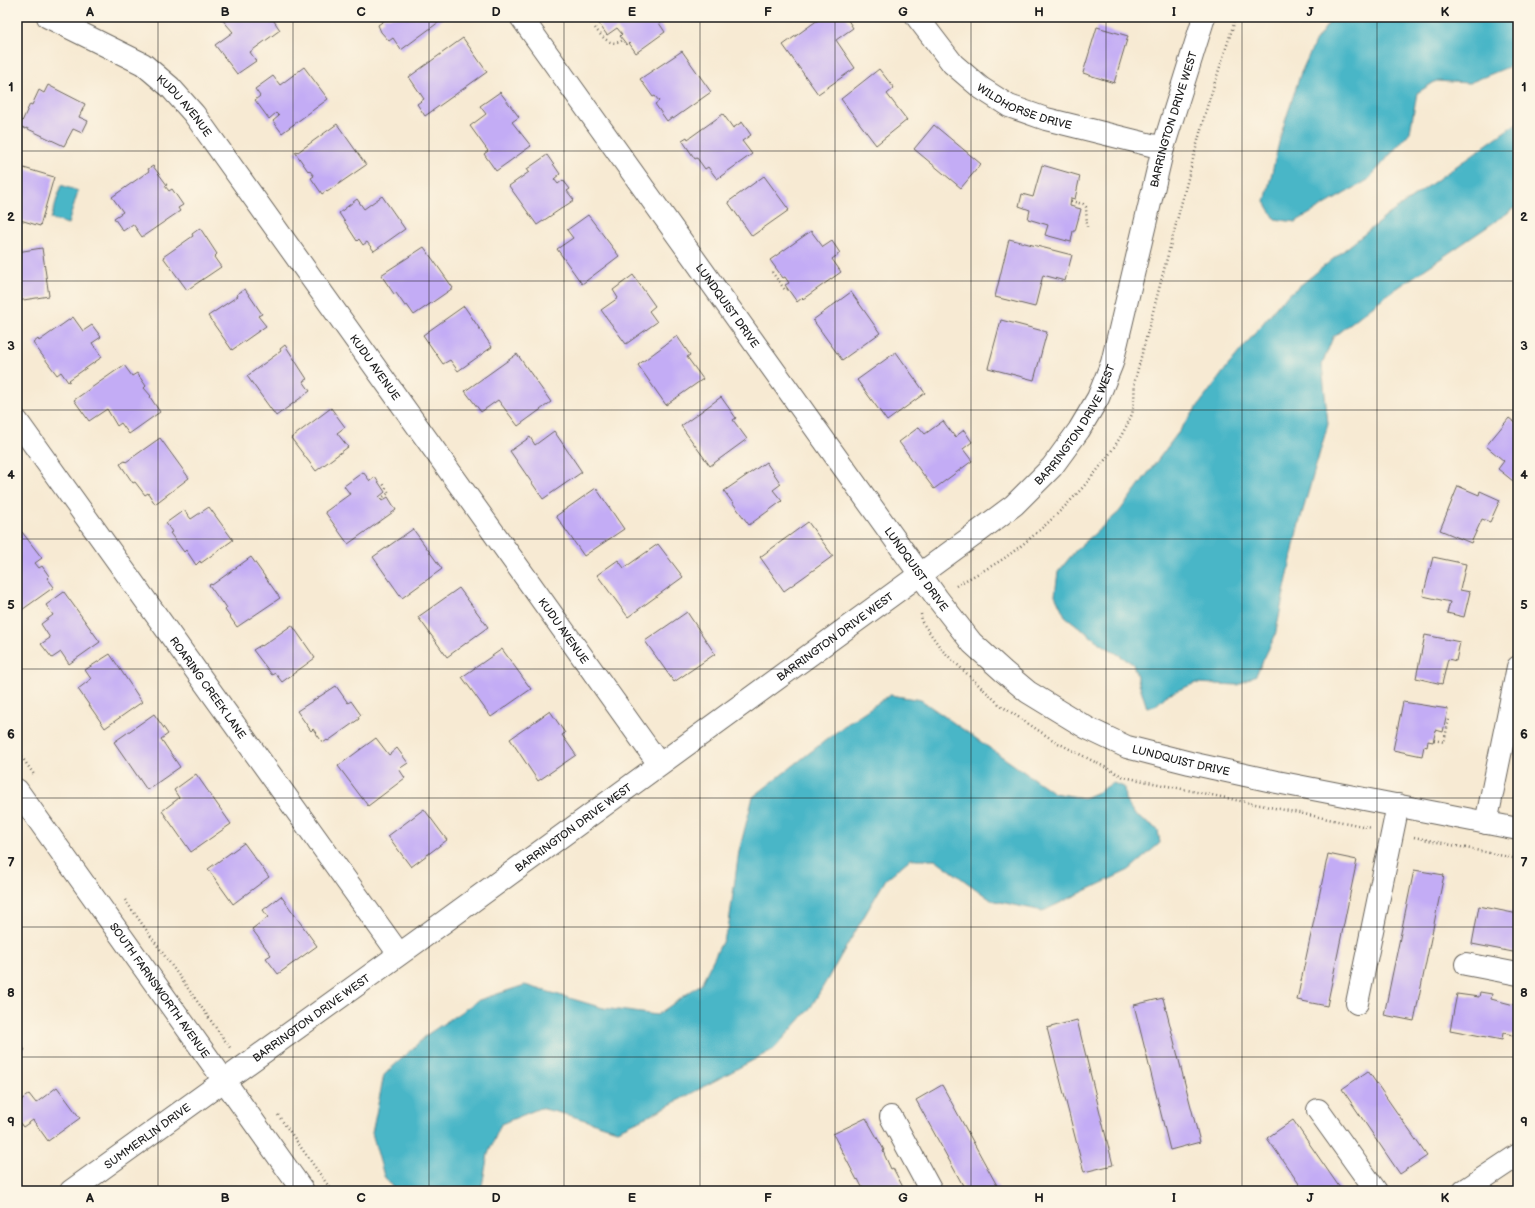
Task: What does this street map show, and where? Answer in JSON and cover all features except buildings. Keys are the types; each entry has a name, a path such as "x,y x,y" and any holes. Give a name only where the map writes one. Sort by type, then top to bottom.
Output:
{"street":[{"name":"KUDU AVENUE","path":"48,17 143,64 170,87 194,114 659,764"},
{"name":"LUNDQUIST DRIVE","path":"521,17 920,574 972,643 1028,692 1087,728 1127,747 1190,763 1277,782 1518,829"},
{"name":"WILDHORSE DRIVE","path":"917,17 953,64 981,88 1009,106 1046,119 1163,148"},
{"name":"BARRINGTON DRIVE WEST","path":"224,1081 1014,505 1052,467 1079,430 1098,398 1112,363 1163,148 1204,17"},
{"name":"ROARING CREEK LANE","path":"17,421 399,954"},
{"path":"1486,823 1518,667"},
{"name":"SOUTH FARNSWORTH AVENUE","path":"17,790 304,1191"},
{"path":"1357,1003 1398,805"},
{"path":"1466,964 1518,974"},
{"name":"SUMMERLIN DRIVE","path":"71,1191 224,1081"},
{"path":"1318,1110 1376,1191"},
{"path":"891,1117 931,1191"},
{"path":"1464,1191 1518,1155"}],"path":[{"path":"951,588 981,572 1006,556 1059,512 1096,472 1118,438 1132,412 1135,380 1206,110 1236,17"},
{"path":"595,28 602,38 609,42 615,44 623,40"},
{"path":"1071,201 1083,204 1086,207 1088,227"},
{"path":"772,272 785,290 788,289"},
{"path":"380,499 389,493 382,482"},
{"path":"1434,740 1444,742 1449,719"}],"water":[{"path":"1333,17 1518,17 1518,61 1513,65 1469,83 1436,81 1417,93 1410,132 1368,180 1295,222 1275,219 1265,202 1281,134 1300,75 1315,42"},
{"path":"1518,122 1518,206 1384,297 1333,337 1322,365 1328,424 1297,531 1275,636 1256,675 1238,685 1196,683 1168,694 1155,706 1147,708 1133,664 1097,641 1065,616 1055,595 1058,572 1076,550 1119,512 1227,367 1282,300 1388,215"},
{"path":"61,185 78,191 68,224 51,219"},
{"path":"890,695 921,700 1054,793 1084,798 1113,783 1124,787 1125,800 1135,815 1158,830 1160,843 1129,870 1043,911 991,900 935,859 910,859 886,879 811,1007 774,1049 649,1116 617,1130 540,1108 501,1124 488,1154 481,1191 395,1191 384,1176 372,1133 384,1075 428,1034 479,1000 525,985 603,1008 657,1015 701,984 728,930 739,851 753,797 849,722"}]}
